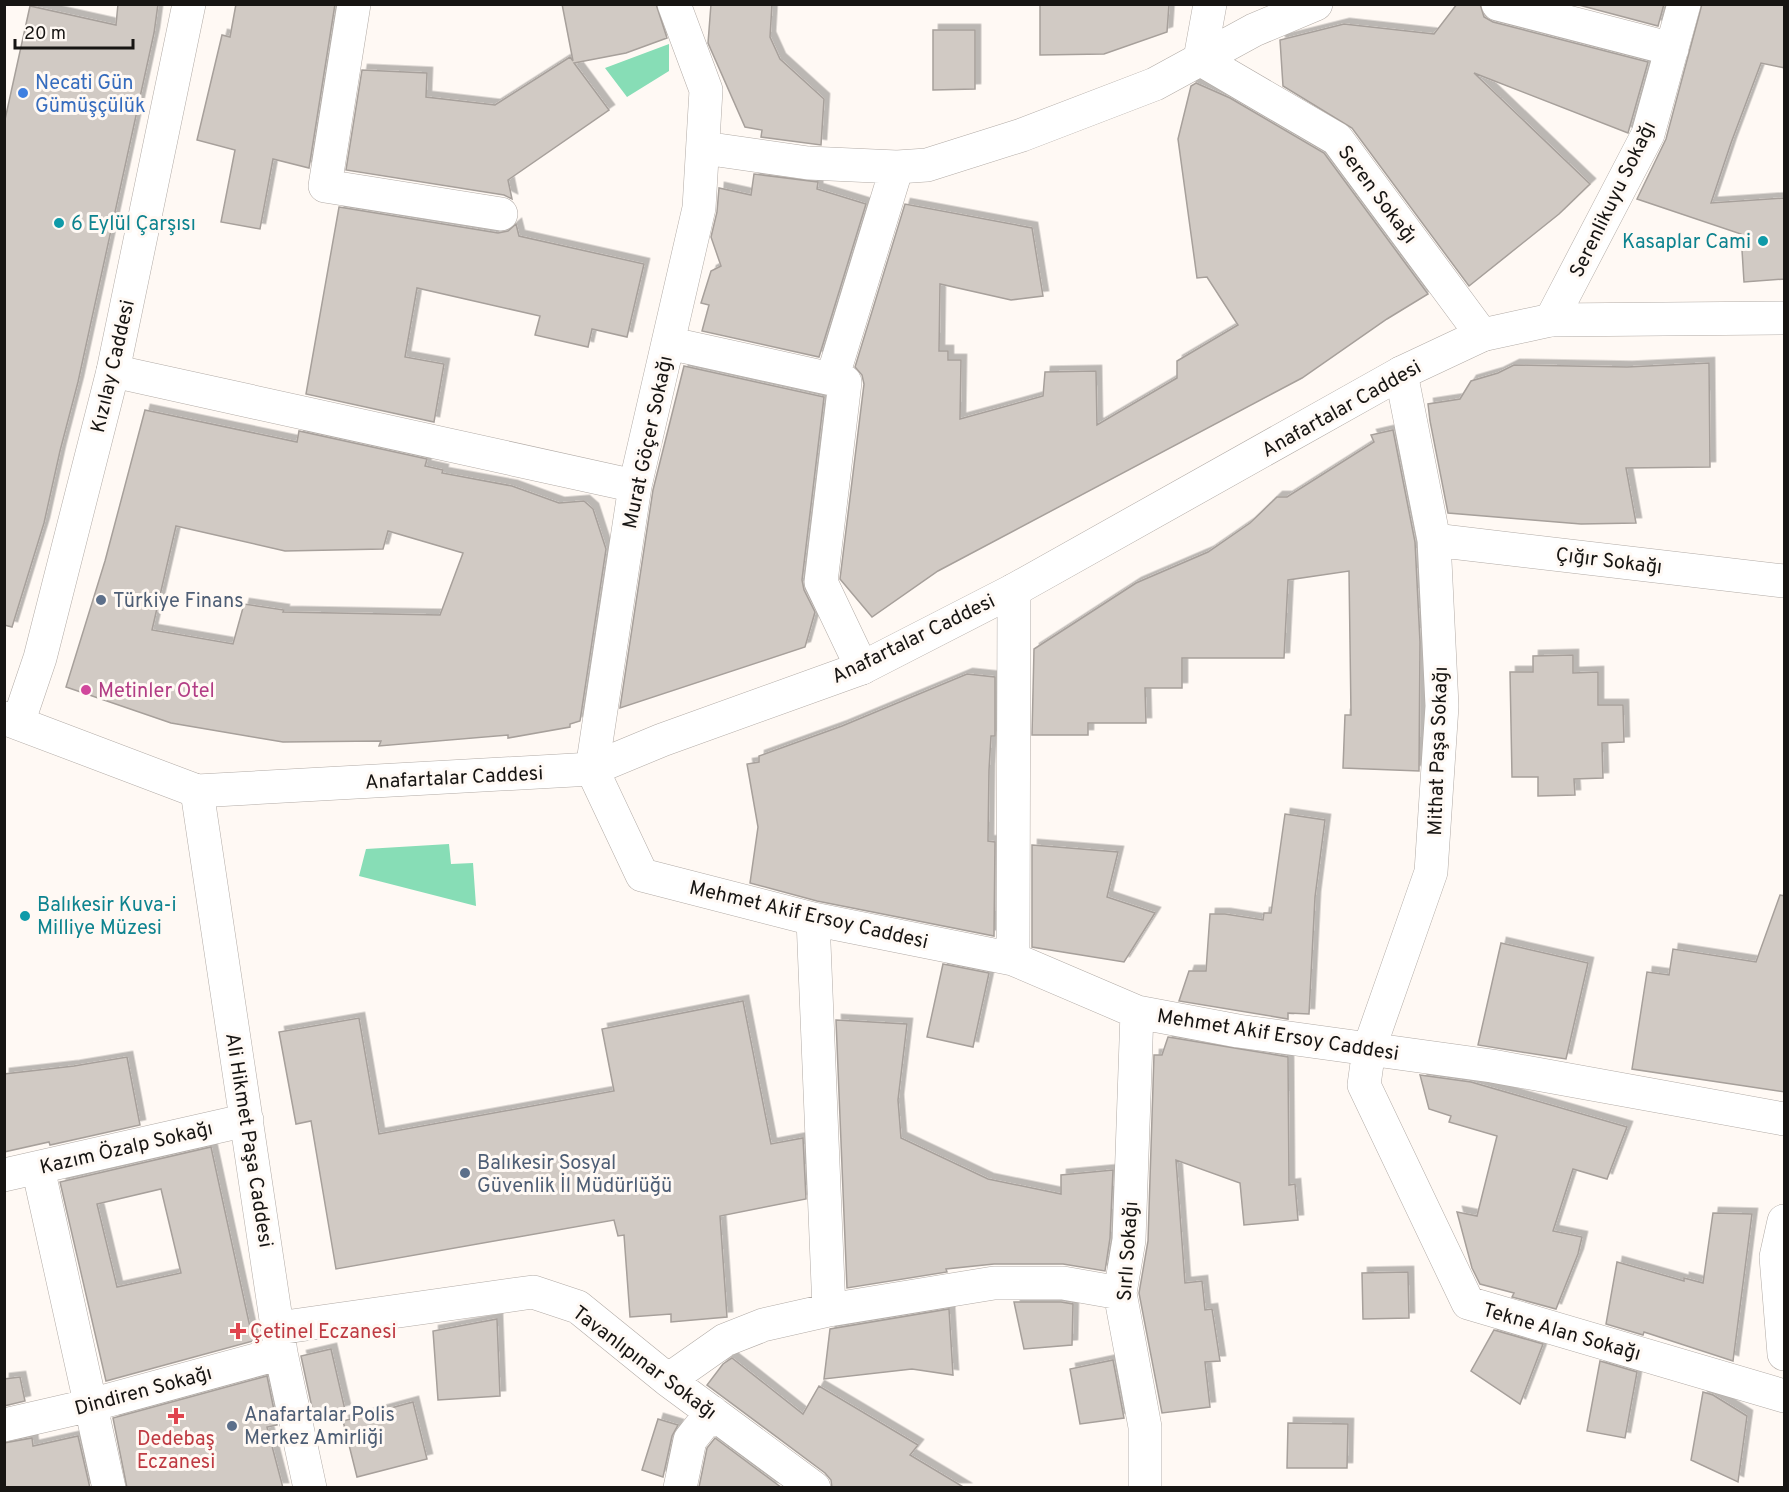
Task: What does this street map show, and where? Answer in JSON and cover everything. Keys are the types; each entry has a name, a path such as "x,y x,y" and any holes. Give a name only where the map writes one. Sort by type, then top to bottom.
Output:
{"street":[{"name":"Kızılay Caddesi","path":"11,720 40,658 113,371 189,4"},
{"path":"354,4 325,186 501,214"},
{"name":"Murat Göçer Sokağı","path":"592,769 635,486 699,208 706,90 674,4"},
{"path":"1200,59 1210,4"},
{"path":"704,148 808,163 897,167 927,165 1022,135 1155,84 1254,30 1316,4"},
{"path":"1498,4 1672,49"},
{"name":"Serenlikuyu Sokağı","path":"1551,320 1648,134 1684,4"},
{"name":"Seren Sokağı","path":"1200,59 1337,139 1482,335"},
{"path":"832,379 897,167"},
{"name":"Anafartalar Caddesi","path":"11,720 198,791 592,769 662,740 862,668 1014,590 1401,373 1482,335 1551,320 1785,318"},
{"path":"668,343 844,382 821,582 862,668"},
{"path":"113,371 635,486"},
{"name":"Mithat Paşa Sokağı","path":"1369,1049 1431,872 1443,706 1434,540 1401,373"},
{"name":"Çığır Sokağı","path":"1434,540 1785,581"},
{"path":"1013,958 1014,590"},
{"name":"Mehmet Akif Ersoy Caddesi","path":"592,769 642,875 813,919 1013,958 1137,1012 1238,1031 1492,1066 1785,1119"},
{"name":"Ali Hikmet Paşa Caddesi","path":"198,791 279,1341 310,1488"},
{"path":"813,919 829,1310"},
{"name":"Sırlı Sokağı","path":"1137,1012 1129,1240 1120,1293 1145,1426 1145,1488"},
{"name":"Tekne Alan Sokağı","path":"1369,1049 1364,1085 1468,1303 1785,1396"},
{"name":"Kazım Özalp Sokağı","path":"4,1175 247,1120"},
{"path":"38,1168 110,1488"},
{"path":"1785,1221 1776,1257 1785,1354"},
{"path":"668,1380 725,1340 762,1324 829,1310 994,1284 1063,1283 1120,1293"},
{"name":"Tavanlıpınar Sokağı","path":"279,1341 533,1292 578,1307 668,1380 814,1488"},
{"name":"Dindiren Sokağı","path":"4,1425 91,1405 279,1341"},
{"path":"680,1488 690,1440 712,1412"}],"green space":[{"path":"669,44 669,71 627,97 605,68"},
{"path":"449,844 451,864 473,863 476,906 359,876 366,849"}],"building":[{"name":"6 Eylül Çarşısı","path":"118,4 158,4 154,33 78,382 44,523 12,627 4,625 4,124 30,6 116,25"},
{"path":"236,4 335,4 309,168 273,159 260,229 221,222 235,150 197,140 222,35 230,37"},
{"path":"562,4 656,4 667,38 626,53 574,63 609,110 508,180 512,199 504,195 346,170 362,70 427,73 426,97 495,105 570,57 573,61"},
{"path":"711,4 772,4 770,37 780,59 824,99 821,145 761,137 762,130 745,127 708,43"},
{"path":"1040,4 1169,4 1167,32 1104,54 1040,55"},
{"path":"1457,4 1480,4 1484,17 1493,22 1648,62 1628,133 1474,73 1590,184 1559,214 1469,286 1352,128 1283,86 1280,40 1344,24 1434,34"},
{"path":"1575,4 1664,4 1658,26"},
{"path":"1702,4 1785,4 1785,68 1761,63 1711,203 1785,198 1785,279 1744,282 1741,234 1637,199 1666,139"},
{"path":"933,30 975,30 975,89 933,90"},
{"path":"1196,83 1230,98 1324,153 1428,294 1387,319 1302,378 938,571 872,617 840,579 864,384 862,375 855,367 905,204 1032,228 1043,296 1011,300 940,284 939,351 948,351 948,360 961,360 960,419 1043,396 1045,372 1096,371 1097,425 1177,378 1177,361 1238,325 1207,277 1197,278 1178,139 1191,86"},
{"path":"754,174 818,182 817,189 866,204 819,357 702,331 709,305 701,303 711,271 721,266 711,237 717,212 719,188 751,195"},
{"path":"339,207 498,233 508,231 516,224 519,236 644,264 627,337 592,329 588,347 535,335 540,316 417,288 405,357 444,364 434,422 306,394"},
{"path":"1709,363 1710,467 1626,468 1636,523 1581,524 1448,513 1428,404 1460,399 1471,381 1498,373 1514,365 1627,367"},
{"path":"684,366 824,397 802,580 804,590 815,612 805,647 620,708 653,490"},
{"path":"145,410 297,442 299,431 427,459 425,466 443,470 442,473 512,486 559,503 584,501 593,509 606,549 580,721 570,724 570,727 508,738 508,735 379,746 381,741 283,742 171,723 66,687 105,561","holes":["176,526 285,551 383,549 388,531 463,553 440,615 283,612 284,610 244,604 233,644 152,630"]},
{"path":"1393,430 1415,542 1420,642 1419,771 1343,768 1345,715 1351,715 1349,571 1288,580 1284,658 1182,658 1182,688 1145,688 1146,723 1088,723 1088,735 1032,735 1034,649 1136,583 1208,552 1250,523 1277,497 1287,497 1374,442 1371,435"},
{"path":"1573,655 1573,673 1598,672 1598,705 1623,705 1624,742 1602,743 1603,778 1574,779 1575,795 1538,796 1538,777 1512,777 1510,672 1533,672 1533,656"},
{"path":"967,674 995,677 995,736 991,736 988,841 995,842 994,936 817,901 750,883 758,827 747,764 759,762 759,756 842,726"},
{"path":"1285,814 1325,820 1315,897 1309,1014 1288,1013 1288,1019 1179,1001 1189,971 1206,971 1210,914 1263,920 1264,913 1271,913"},
{"path":"1032,845 1118,852 1107,897 1155,913 1124,962 1032,947"},
{"path":"1780,895 1785,896 1785,1092 1632,1069 1647,972 1669,975 1673,949 1756,962"},
{"path":"1501,943 1588,963 1566,1059 1478,1045"},
{"path":"943,964 989,973 973,1047 927,1037"},
{"path":"743,1001 771,1144 803,1138 806,1199 720,1216 727,1317 671,1322 671,1314 630,1317 624,1235 618,1236 614,1220 336,1269 311,1121 296,1124 279,1032 359,1018 379,1134 614,1091 602,1029"},
{"path":"836,1020 907,1024 898,1100 901,1138 988,1179 1061,1194 1061,1175 1113,1170 1110,1238 1105,1271 1063,1264 994,1264 946,1269 947,1272 847,1288"},
{"path":"1168,1037 1288,1057 1289,1185 1295,1184 1298,1220 1244,1225 1240,1183 1176,1160 1185,1283 1202,1281 1205,1310 1212,1309 1220,1361 1205,1362 1210,1407 1162,1413 1139,1293 1148,1241 1154,1055 1162,1055"},
{"path":"127,1057 140,1125 50,1145 49,1142 4,1152 4,1074"},
{"path":"1420,1075 1471,1082 1627,1127 1607,1179 1573,1169 1553,1231 1582,1237 1578,1254 1556,1309 1512,1297 1514,1293 1480,1284 1472,1268 1457,1212 1477,1216 1497,1136 1449,1122 1451,1116 1429,1109"},
{"path":"211,1147 253,1341 106,1381 60,1182","holes":["161,1189 181,1273 117,1287 97,1204"]},
{"path":"1713,1213 1752,1214 1733,1361 1644,1332 1643,1335 1606,1324 1617,1262 1684,1281 1684,1278 1703,1283"},
{"path":"1408,1272 1409,1318 1363,1319 1362,1273"},
{"path":"1014,1302 1073,1304 1072,1345 1024,1349"},
{"path":"949,1309 953,1375 912,1369 824,1379 830,1329"},
{"path":"497,1319 500,1396 438,1400 433,1331"},
{"path":"1494,1330 1543,1344 1520,1404 1471,1371"},
{"path":"331,1349 345,1410 314,1417 301,1356"},
{"path":"732,1358 803,1414 819,1386 918,1445 910,1455 965,1488 832,1488 831,1480 825,1473 707,1385 723,1364"},
{"path":"1113,1360 1124,1418 1080,1424 1070,1369"},
{"path":"1600,1361 1637,1372 1625,1438 1587,1431"},
{"path":"267,1376 277,1425 267,1427 283,1488 127,1488 113,1418"},
{"path":"20,1377 25,1401 4,1406 4,1379"},
{"path":"1703,1392 1713,1395 1747,1416 1738,1482 1691,1460"},
{"path":"413,1402 427,1459 357,1477 343,1421"},
{"path":"658,1419 678,1425 672,1436 663,1477 642,1470"},
{"path":"1288,1423 1348,1424 1347,1468 1287,1468"},
{"path":"78,1436 90,1488 4,1488 4,1443 32,1438 33,1446"},
{"path":"715,1438 782,1488 699,1487 707,1448"}],"place":[{"name":"Necati Gün Gümüşçülük","path":"23,93"},
{"name":"6 Eylül Çarşısı","path":"59,223"},
{"name":"Kasaplar Cami","path":"1763,241"},
{"name":"Türkiye Finans","path":"101,600"},
{"name":"Metinler Otel","path":"86,690"},
{"name":"Balıkesir Kuva-i Milliye Müzesi","path":"25,916"},
{"name":"Balıkesir Sosyal Güvenlik İl Müdürlüğü","path":"465,1173"},
{"name":"Çetinel Eczanesi","path":"238,1331"},
{"name":"Dedebaş Eczanesi","path":"176,1416"},
{"name":"Anafartalar Polis Merkez Amirliği","path":"232,1426"}]}
